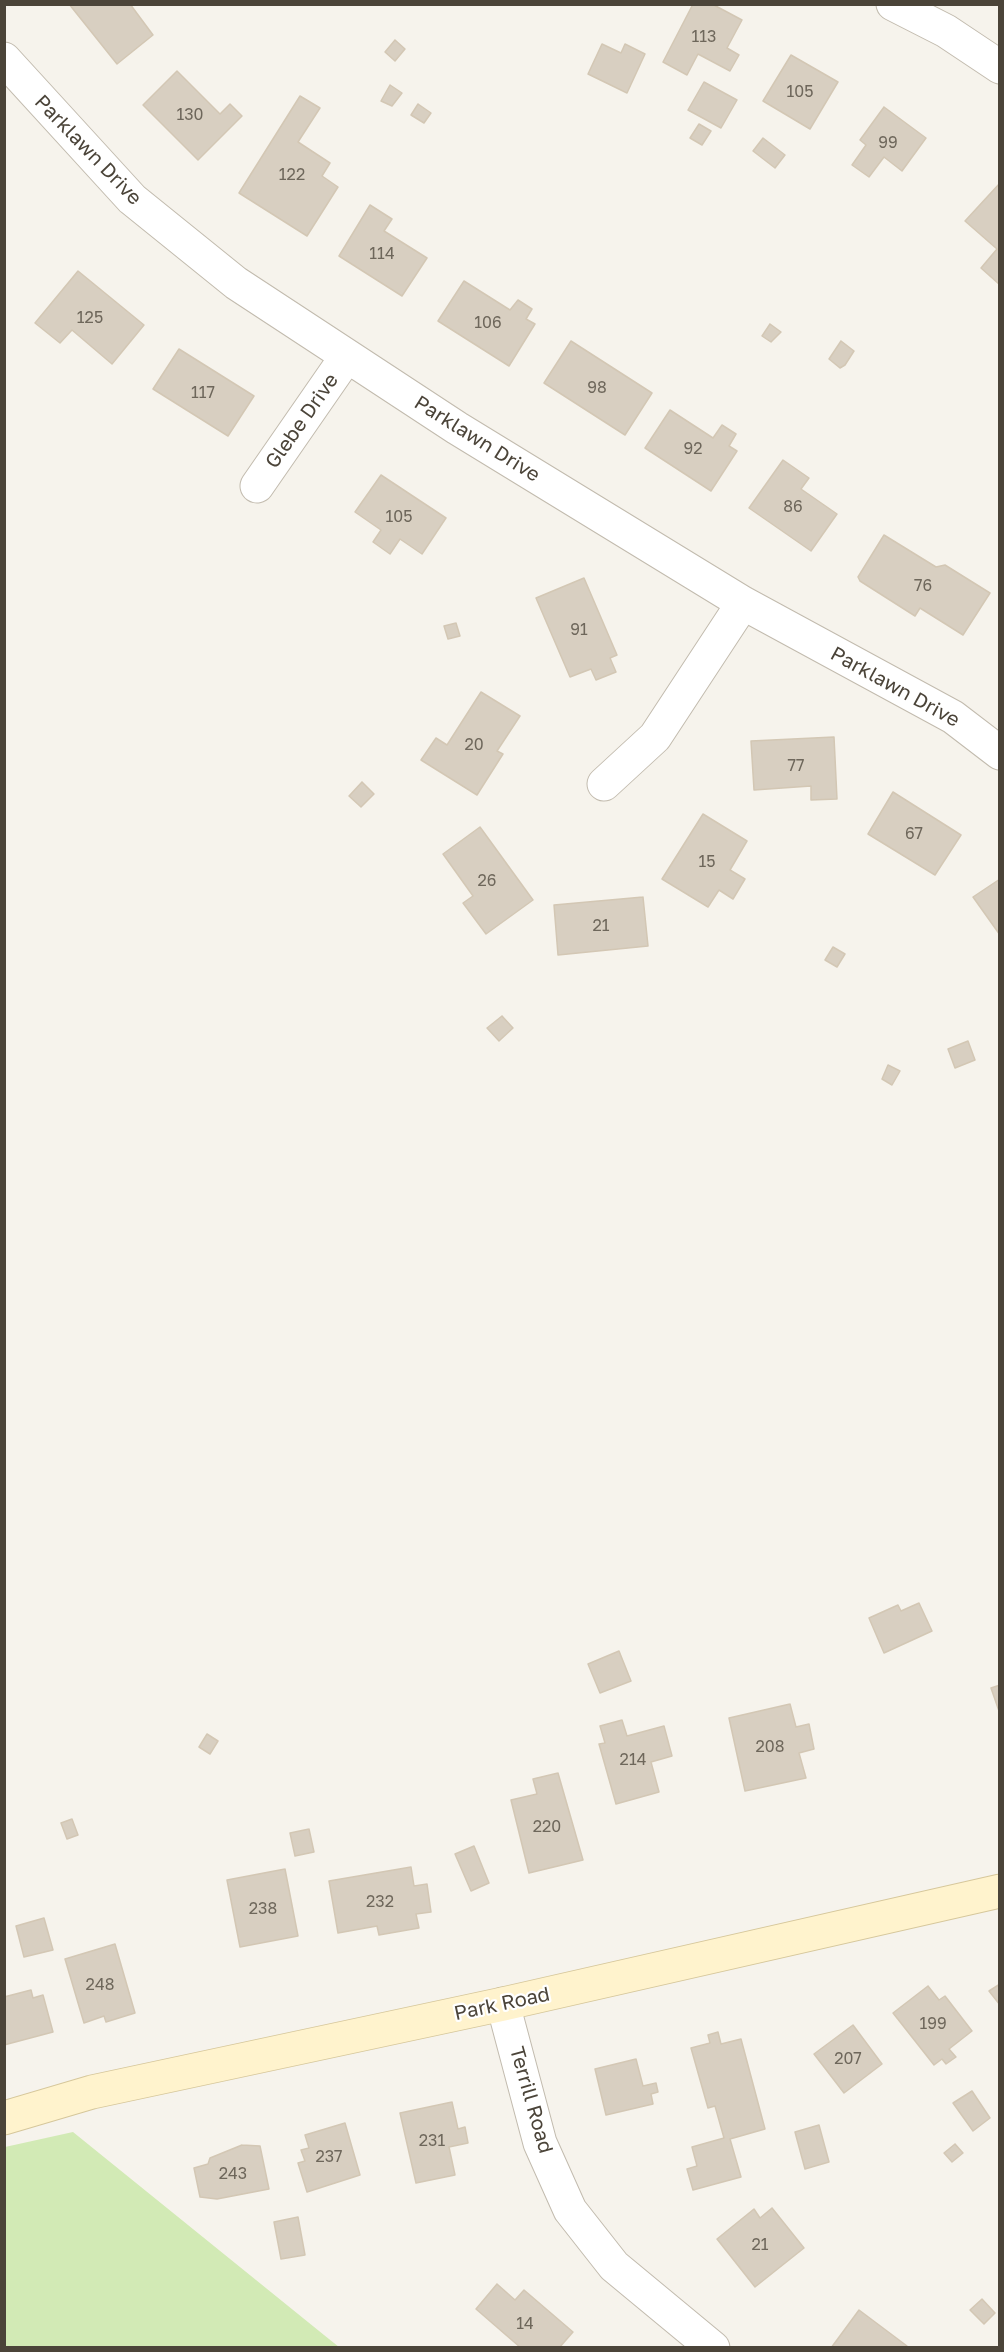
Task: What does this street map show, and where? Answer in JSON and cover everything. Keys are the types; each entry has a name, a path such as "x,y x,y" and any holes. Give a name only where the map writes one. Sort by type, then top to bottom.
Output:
{"main road":[{"name":"Park Road","path":"4,2118 92,2092 503,2004 999,1891"}],"street":[{"path":"893,4 946,31 999,68"},
{"name":"Parklawn Drive","path":"4,59 132,199 236,283 457,428 742,603 953,717 999,753"},
{"name":"Glebe Drive","path":"257,486 347,356"},
{"path":"604,784 655,736 742,603"},
{"name":"Terrill Road","path":"503,2004 540,2143 570,2210 614,2266 713,2348"}],"green space":[{"path":"73,2132 339,2347 5,2347 5,2147"}],"building":[{"path":"69,4 130,4 153,35 117,64"},
{"path":"693,4 712,4 742,20 727,48 739,55 730,71 698,54 687,75 663,62"},
{"path":"395,40 405,49 395,61 385,52"},
{"path":"602,44 621,53 625,44 645,54 627,93 588,74"},
{"path":"791,55 838,82 810,129 763,101"},
{"path":"177,71 220,114 230,104 242,116 198,160 143,105"},
{"path":"704,82 737,100 721,128 688,110"},
{"path":"390,85 402,93 392,106 381,101"},
{"path":"300,96 320,108 298,142 330,163 322,176 338,187 307,236 239,193"},
{"path":"418,104 431,113 424,123 411,115"},
{"path":"884,107 926,138 902,171 884,157 869,177 852,165 866,145 860,140"},
{"path":"699,124 711,131 702,145 690,138"},
{"path":"763,138 785,155 775,168 753,151"},
{"path":"1000,183 1000,285 981,268 997,249 965,221"},
{"path":"370,205 392,219 384,231 427,258 402,296 339,256"},
{"path":"78,271 144,325 112,364 72,330 60,343 35,323"},
{"path":"464,281 510,310 518,300 532,309 526,319 535,324 509,366 438,321"},
{"path":"770,324 781,332 771,342 762,336"},
{"path":"571,341 652,393 625,435 544,383"},
{"path":"841,341 854,351 845,365 840,368 829,359"},
{"path":"179,349 254,396 228,436 153,389"},
{"path":"670,410 713,438 722,425 736,434 729,446 737,451 711,491 645,448"},
{"path":"783,460 809,478 801,489 837,514 811,551 749,508"},
{"path":"381,475 446,518 422,554 400,539 390,554 373,542 381,530 355,512"},
{"path":"884,535 936,567 945,565 990,593 963,635 920,608 915,616 860,581 858,577"},
{"path":"584,578 617,655 610,658 616,672 596,680 591,669 570,677 536,598"},
{"path":"456,623 460,636 448,639 444,626"},
{"path":"481,692 520,716 497,751 503,754 477,795 421,760 436,738 447,745"},
{"path":"834,737 837,799 811,800 811,786 754,790 751,741"},
{"path":"362,782 374,794 361,807 349,796"},
{"path":"893,792 961,835 935,875 868,834"},
{"path":"703,814 747,841 730,870 745,879 733,899 719,890 708,907 662,879"},
{"path":"480,827 533,900 486,934 463,903 473,896 443,854"},
{"path":"1000,879 1000,935 973,897"},
{"path":"643,897 648,946 558,955 554,905"},
{"path":"833,947 845,954 837,967 825,960"},
{"path":"502,1016 513,1028 499,1041 487,1028"},
{"path":"968,1041 975,1060 955,1068 948,1049"},
{"path":"888,1065 900,1071 892,1085 882,1079"},
{"path":"919,1603 932,1631 884,1653 869,1618 898,1605 901,1611"},
{"path":"619,1651 631,1681 600,1693 588,1664"},
{"path":"1000,1685 1000,1714 991,1688"},
{"path":"790,1704 796,1727 809,1724 814,1749 799,1753 806,1778 745,1791 729,1718"},
{"path":"622,1720 627,1736 664,1726 672,1756 651,1762 659,1792 616,1804 599,1744 605,1743 600,1726"},
{"path":"207,1734 218,1741 210,1754 199,1747"},
{"path":"558,1773 583,1860 529,1873 511,1800 537,1794 533,1779"},
{"path":"72,1819 78,1835 67,1839 61,1823"},
{"path":"309,1829 314,1852 295,1856 290,1833"},
{"path":"474,1846 489,1883 471,1891 455,1854"},
{"path":"411,1867 414,1886 427,1884 431,1912 416,1914 419,1928 379,1935 377,1926 338,1933 329,1881"},
{"path":"285,1869 298,1936 240,1947 227,1880"},
{"path":"44,1918 53,1950 24,1957 16,1926"},
{"path":"115,1944 135,2013 106,2022 104,2016 84,2023 65,1959"},
{"path":"1000,1984 1000,2005 989,1991"},
{"path":"928,1986 939,2000 945,1996 972,2031 949,2049 956,2057 946,2064 942,2059 934,2065 893,2013"},
{"path":"31,1990 33,1998 43,1995 53,2032 4,2045 4,1997"},
{"path":"853,2025 882,2064 844,2093 814,2054"},
{"path":"718,2032 721,2044 741,2039 765,2129 730,2139 741,2177 693,2190 687,2169 697,2166 692,2147 724,2138 715,2106 708,2108 691,2048 710,2043 708,2035"},
{"path":"636,2059 643,2086 656,2083 658,2092 651,2094 653,2104 606,2115 595,2069"},
{"path":"972,2091 990,2118 973,2131 953,2103"},
{"path":"452,2102 458,2129 465,2127 468,2143 449,2147 455,2175 416,2183 400,2113"},
{"path":"345,2123 360,2175 307,2192 298,2163 305,2161 301,2150 309,2148 305,2135"},
{"path":"819,2125 829,2162 805,2169 795,2132"},
{"path":"955,2144 963,2153 952,2162 944,2153"},
{"path":"242,2145 260,2146 269,2189 217,2199 200,2197 194,2168 208,2164 210,2158"},
{"path":"772,2208 804,2248 755,2287 717,2239 754,2209 760,2218"},
{"path":"298,2217 305,2255 281,2259 274,2222"},
{"path":"497,2284 515,2300 524,2290 573,2332 559,2348 521,2348 476,2309"},
{"path":"982,2299 995,2313 984,2324 970,2310"},
{"path":"859,2310 907,2346 906,2348 831,2348"}]}
